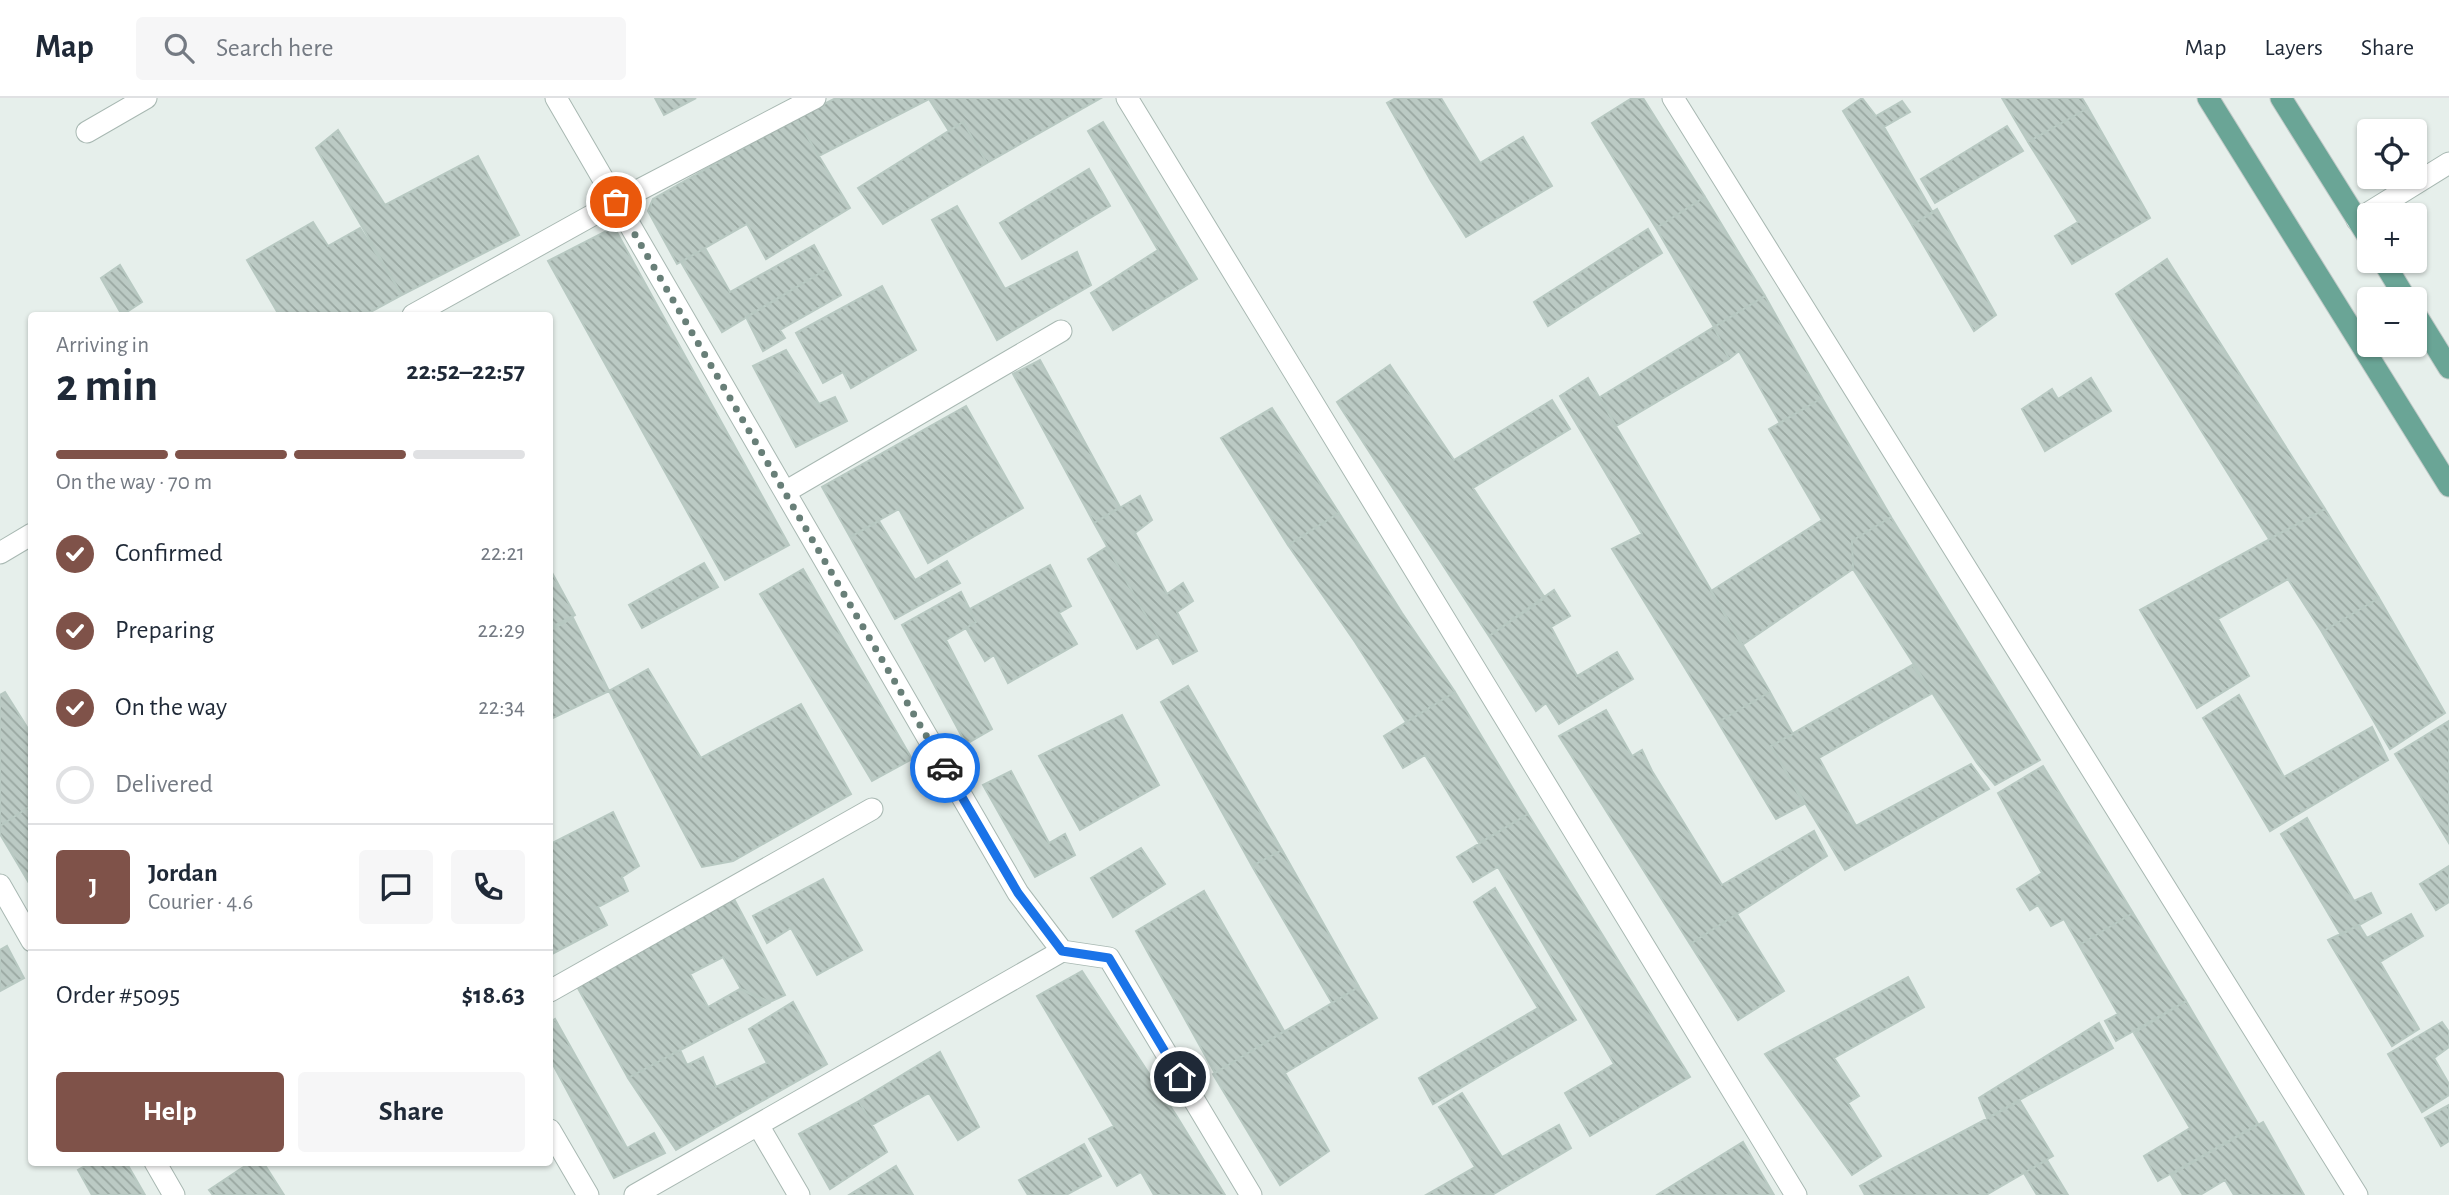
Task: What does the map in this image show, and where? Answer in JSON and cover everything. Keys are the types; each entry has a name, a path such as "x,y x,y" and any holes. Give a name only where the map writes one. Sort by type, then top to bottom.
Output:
{"main road":[{"path":"2208,98 2449,486"},
{"path":"2281,98 2357,220"},
{"path":"2427,332 2449,368"}],"street":[{"path":"87,132 146,98"},
{"path":"556,98 1018,893 1062,951"},
{"path":"418,312 616,202 815,98"},
{"path":"1127,98 1796,1195"},
{"path":"1673,98 2357,1195"},
{"path":"2384,203 2449,163"},
{"path":"785,492 1061,331"},
{"path":"0,554 28,536"},
{"path":"553,989 872,809"},
{"path":"0,885 28,934"},
{"path":"635,1195 1062,951 1109,958 1251,1195"},
{"path":"758,1125 799,1195"},
{"path":"553,1135 588,1195"},
{"path":"157,1166 174,1195"}],"building":[{"path":"655,98 696,98 664,115"},
{"path":"836,98 1101,98 987,163 963,122 949,131 929,99 819,156 796,118"},
{"path":"1396,98 1441,98 1480,163 1523,137 1552,186 1466,237 1387,103"},
{"path":"1632,98 1643,98 1705,197 1656,228 1592,123"},
{"path":"1862,98 1876,116 1902,101 1910,112 1884,127 1933,213 1912,225 1843,111"},
{"path":"2002,98 2082,98 2088,108 2028,142"},
{"path":"2088,108 2150,218 2072,264 2055,236 2078,222 2028,142"},
{"path":"796,118 850,208 766,259 747,224 677,264 648,211 653,199"},
{"path":"963,122 987,163 883,224 858,188"},
{"path":"1103,122 1197,279 1113,330 1091,293 1158,250 1088,131"},
{"path":"2007,126 2023,151 1935,203 1921,179"},
{"path":"338,130 385,205 478,156 519,235 402,295 316,148"},
{"path":"1089,169 1110,206 1022,259 1000,223"},
{"path":"1705,197 1765,296 1714,327 1656,228"},
{"path":"957,206 1005,289 1077,252 1091,285 997,340 932,220"},
{"path":"1937,209 1996,315 1974,331 1912,225"},
{"path":"313,222 328,246 360,228 402,295 371,312 277,312 247,260"},
{"path":"614,227 789,545 725,580 548,261"},
{"path":"1648,229 1662,253 1548,326 1534,302"},
{"path":"814,245 827,269 722,332 681,262 705,248 730,292"},
{"path":"2167,259 2325,509 2269,539 2116,294"},
{"path":"120,265 142,302 127,312 120,312 101,278"},
{"path":"827,269 841,295 780,330 785,338 763,351 746,317"},
{"path":"882,286 916,350 851,388 843,372 823,383 796,333"},
{"path":"1765,296 1822,398 1780,423 1739,351 1729,359 1714,327"},
{"path":"1714,327 1729,359 1616,426 1600,397"},
{"path":"786,350 819,404 835,397 847,421 796,447 753,366"},
{"path":"1040,360 1120,507 1094,523 1013,374"},
{"path":"1390,365 1454,460 1552,400 1570,429 1473,488 1545,598 1489,636 1337,402"},
{"path":"1588,378 1770,692 1718,722 1612,549 1642,534 1560,396"},
{"path":"2091,378 2111,411 2045,451 2022,409 2052,389 2058,399"},
{"path":"1822,398 1891,517 1852,541 1853,569 1742,645 1711,591 1822,520 1769,429"},
{"path":"966,406 1023,508 928,563 899,509 850,537 822,487"},
{"path":"1272,408 1339,513 1288,545 1221,438"},
{"path":"1140,496 1152,520 1135,533 1167,594 1183,583 1193,601 1177,612 1197,651 1173,664 1094,523"},
{"path":"2325,509 2379,598 2322,632 2288,579 2218,619 2249,676 2197,708 2140,610"},
{"path":"1339,513 1455,692 1406,722 1288,545"},
{"path":"1891,517 2040,760 1995,785 1977,763 1853,569 1852,541"},
{"path":"879,521 915,580 947,561 960,583 895,619 850,537"},
{"path":"1107,547 1158,637 1137,649 1088,559"},
{"path":"704,563 718,587 642,628 629,605"},
{"path":"1050,565 1071,606 1059,613 1077,644 1008,683 994,655 985,661 966,628 976,622 970,609"},
{"path":"803,569 912,759 872,781 760,594"},
{"path":"553,575 575,615 553,626"},
{"path":"1554,590 1570,616 1551,627 1577,676 1617,652 1633,679 1559,724 1546,703 1536,711 1489,636"},
{"path":"961,592 976,622 946,640 992,729 966,744 902,625"},
{"path":"2379,598 2445,713 2390,749 2322,632"},
{"path":"573,618 609,691 553,718 553,628"},
{"path":"1912,665 1931,694 1819,758 1856,826 1971,764 1989,789 1845,870 1771,746"},
{"path":"648,669 701,758 801,704 851,794 733,861 702,867 609,691"},
{"path":"1188,686 1282,850 1252,866 1161,702"},
{"path":"5,692 28,729 28,808 0,826 0,695"},
{"path":"1455,692 1528,814 1479,843 1425,755 1403,768 1384,736"},
{"path":"1770,692 1793,734 1771,746 1804,804 1776,819 1718,722"},
{"path":"2239,695 2284,777 2372,727 2388,760 2270,831 2203,718"},
{"path":"1606,710 1632,756 1642,750 1652,771 1722,885 1814,831 1827,856 1690,944 1559,736"},
{"path":"1122,715 1159,785 1080,830 1039,756"},
{"path":"2449,721 2449,843 2395,754"},
{"path":"2043,766 2133,913 2079,945 2064,919 2051,926 2038,905 2030,910 2017,889 2042,873 1998,793"},
{"path":"1011,771 1049,843 1065,834 1075,855 1035,877 983,785"},
{"path":"28,808 28,881 0,834 0,826"},
{"path":"613,812 639,866 622,877 628,891 598,907 607,925 553,953 553,842"},
{"path":"1528,814 1690,1077 1590,1136 1565,1093 1614,1064 1498,867 1473,882 1457,857"},
{"path":"2307,818 2354,901 2371,893 2381,913 2341,935 2281,834"},
{"path":"1141,848 1165,884 1113,917 1091,878"},
{"path":"1282,850 1359,987 1332,1003 1252,866"},
{"path":"2449,866 2449,902 2436,910 2420,884"},
{"path":"823,879 862,950 817,975 791,928 767,943 753,916"},
{"path":"1495,888 1576,1020 1433,1104 1419,1078 1538,1008 1474,902"},
{"path":"1204,891 1284,1031 1215,1073 1136,931"},
{"path":"734,899 785,995 770,1002 741,989 723,957 690,974 708,1007 740,989 769,1003 628,1078 575,983"},
{"path":"2133,913 2186,1001 2116,1041 2105,1021 2118,1014 2079,945"},
{"path":"1737,914 1784,991 1738,1020 1690,944"},
{"path":"2411,914 2423,936 2380,962 2419,1029 2392,1046 2328,940 2359,925 2367,938"},
{"path":"7,946 24,978 0,991 0,950"},
{"path":"1082,971 1225,1195 1154,1195 1141,1172 1117,1186 1089,1139 1114,1126 1037,996"},
{"path":"1908,977 1924,1007 1834,1058 1859,1096 1848,1103 1881,1156 1852,1175 1765,1054"},
{"path":"1359,987 1377,1018 1285,1073 1329,1151 1280,1185 1213,1074"},
{"path":"2186,1001 2258,1124 2158,1181 2144,1156 2190,1128 2134,1033"},
{"path":"793,1002 827,1064 676,1150 628,1078 680,1050 687,1065 703,1057 716,1087 767,1063 749,1029"},
{"path":"555,1019 627,1148 654,1133 665,1153 614,1178 553,1065"},
{"path":"2442,1022 2449,1032 2449,1047 2434,1058 2449,1084 2449,1095 2422,1112 2388,1054"},
{"path":"2099,1023 2113,1048 1987,1118 1979,1098"},
{"path":"940,1052 979,1127 958,1140 929,1093 872,1125 859,1101"},
{"path":"1462,1093 1502,1157 1559,1125 1571,1148 1492,1195 1426,1195 1475,1167 1439,1107"},
{"path":"859,1101 887,1152 830,1189 799,1134"},
{"path":"2020,1101 2053,1156 1986,1195 1865,1195 1860,1186"},
{"path":"2449,1105 2449,1141 2441,1146 2425,1118"},
{"path":"2263,1122 2304,1195 2234,1195 2225,1180 2200,1195 2183,1195 2171,1175"},
{"path":"1743,1142 1774,1195 1657,1195"},
{"path":"1084,1144 1101,1176 1066,1195 1028,1195 1019,1180"},
{"path":"2047,1160 2068,1195 2037,1195 2024,1173"},
{"path":"85,1166 128,1166 145,1195 92,1195 78,1170"},
{"path":"245,1166 266,1166 284,1195 213,1195 209,1190"},
{"path":"896,1166 913,1195 849,1195"}],"way so far":[{"path":"616,202 945,768"}],"route":[{"path":"945,768 1018,893 1062,951 1109,958 1180,1077"}]}
